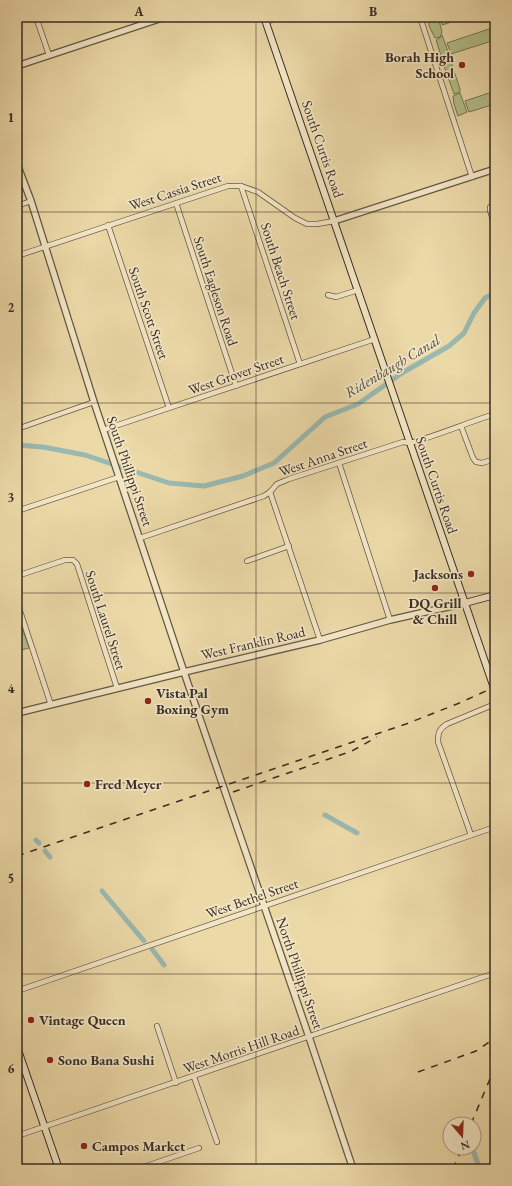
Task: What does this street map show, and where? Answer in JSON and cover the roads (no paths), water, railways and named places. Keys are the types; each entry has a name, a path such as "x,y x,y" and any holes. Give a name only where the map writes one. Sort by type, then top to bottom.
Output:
{"main road":[{"name":"South Curtis Road","path":"265,19 494,689"},
{"name":"West Franklin Road","path":"465,603 495,595"},
{"path":"17,1047 59,1169"}],"street":[{"path":"36,17 49,55"},
{"path":"17,66 164,17"},
{"path":"265,19 280,17"},
{"path":"423,17 421,20 472,177"},
{"name":"South Phillippi Street","path":"17,164 103,430 223,785"},
{"name":"West Cassia Street","path":"17,256 228,186 241,186 258,192 295,218 307,224 321,224 495,169"},
{"name":"South Beach Street","path":"241,186 300,364"},
{"path":"17,206 30,201"},
{"path":"495,202 490,207 490,210 495,228"},
{"name":"South Eagleson Road","path":"176,203 236,386"},
{"name":"South Scott Street","path":"108,225 169,408"},
{"path":"328,295 336,297 358,290"},
{"name":"West Grover Street","path":"103,430 375,339"},
{"path":"17,429 94,402"},
{"name":"West Anna Street","path":"140,538 264,496 277,484 289,479 404,442 410,443 495,414"},
{"path":"461,426 473,458 476,462 482,463 495,459"},
{"path":"339,463 390,620"},
{"path":"17,511 119,477"},
{"path":"270,492 320,640"},
{"path":"247,561 288,546"},
{"name":"South Laurel Street","path":"17,576 65,560 73,560 77,564 117,688"},
{"path":"17,602 51,705"},
{"name":"West Franklin Road","path":"17,713 320,640 390,620 465,603"},
{"path":"471,835 438,742 438,732 447,724 495,704"},
{"name":"North Phillippi Street","path":"223,785 353,1169"},
{"name":"West Bethel Street","path":"17,991 495,827"},
{"name":"West Morris Hill Road","path":"17,1136 194,1077 495,973"},
{"path":"156,1026 176,1083"},
{"path":"194,1077 217,1142"},
{"path":"138,1169 199,1148"}],"waterway":[{"name":"Ridenbaugh Canal","path":"17,445 43,447 85,455 169,483 204,486 243,476 274,463 325,417 358,404 402,373 449,346 464,333 474,313 485,298 495,293"},
{"path":"325,815 357,833"},
{"path":"36,840 39,843"},
{"path":"45,851 50,857"},
{"path":"102,891 144,941"},
{"path":"152,949 164,965"},
{"path":"475,1156 480,1169"}],"railway":[{"path":"17,856 406,724 495,687"},
{"path":"233,792 352,751 377,737"},
{"path":"418,1072 476,1051 495,1038"},
{"path":"474,1116 495,1067"},
{"path":"453,1169 459,1156"}],"place":[{"name":"Borah High School","path":"462,65"},
{"name":"Jacksons","path":"471,574"},
{"name":"DQ Grill & Chill","path":"435,588"},
{"name":"Vista Pal Boxing Gym","path":"148,701"},
{"name":"Fred Meyer","path":"87,784"},
{"name":"Vintage Queen","path":"31,1020"},
{"name":"Sono Bana Sushi","path":"50,1060"},
{"name":"Campos Market","path":"84,1146"}]}
